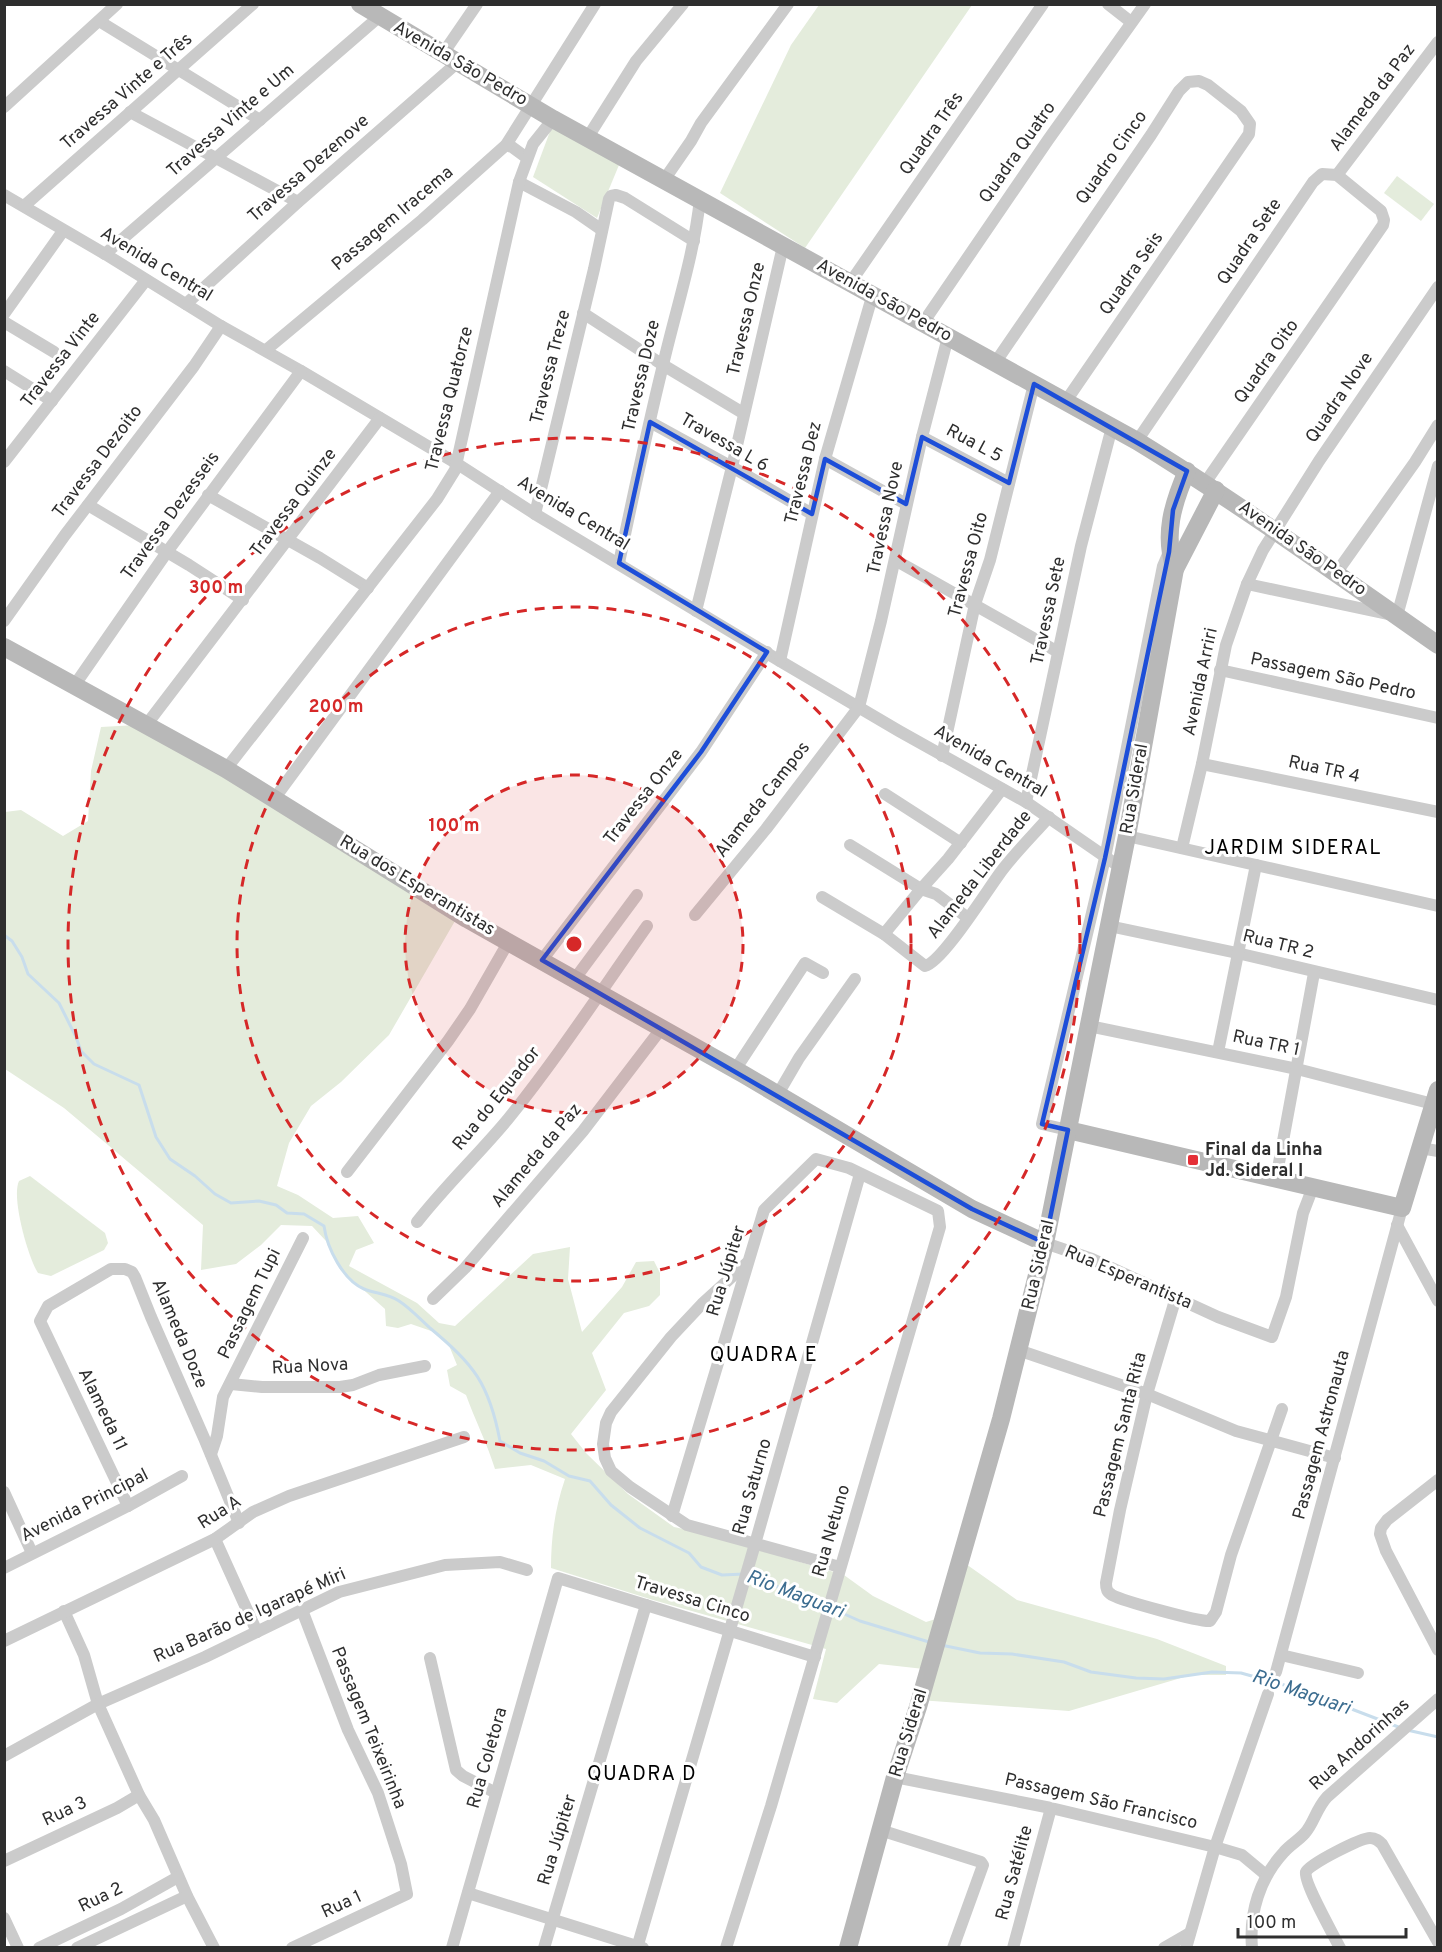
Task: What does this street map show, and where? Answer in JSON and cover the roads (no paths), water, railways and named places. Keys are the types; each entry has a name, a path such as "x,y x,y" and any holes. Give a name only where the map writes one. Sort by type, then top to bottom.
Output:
{"main road":[{"name":"Avenida São Pedro","path":"360,4 553,119 1137,441 1211,486 1337,572 1437,645"},
{"name":"Rua Sideral","path":"848,1947 895,1777 1001,1419 1045,1244 1109,926 1113,863 1127,836 1172,561 1173,510 1187,471"},
{"name":"Rua Sideral","path":"1172,561 1211,486"},
{"name":"Rua dos Esperantistas","path":"4,647 226,769 459,914 830,1124"},
{"path":"1068,1130 1313,1187 1400,1217 1433,1151 1435,1097"},
{"name":"Rua Esperantista","path":"830,1124 972,1209 1045,1244"}],"street":[{"path":"4,107 117,4"},
{"name":"Travessa Vinte e Três","path":"24,206 253,4"},
{"path":"450,59 477,4"},
{"name":"Passagem Iracema","path":"266,350 422,220 506,145 595,4"},
{"path":"588,137 636,61 683,4"},
{"path":"664,180 692,141 701,123 788,4"},
{"name":"Quadra Três","path":"850,283 1043,4"},
{"path":"1108,4 1131,22"},
{"name":"Quadra Quatro","path":"923,323 1144,4"},
{"name":"Travessa Vinte e Um","path":"105,254 380,16"},
{"path":"99,21 260,120"},
{"name":"Alameda da Paz","path":"1336,176 1437,42"},
{"name":"Travessa Dezenove","path":"186,304 450,59"},
{"name":"Quadro Cinco","path":"994,363 1179,91 1188,82 1199,81 1208,85 1241,111 1250,124 1249,134 1227,166"},
{"path":"130,112 298,202"},
{"name":"Travessa Quatorze","path":"226,769 451,478 519,182 533,144 553,119"},
{"path":"506,145 526,158"},
{"name":"Quadra Seis","path":"1066,401 1227,166"},
{"name":"Quadra Sete","path":"1137,441 1313,182 1322,174 1336,176"},
{"name":"Quadra Oito","path":"1211,486 1383,225 1381,211 1336,176"},
{"path":"519,182 576,212 603,230"},
{"name":"Avenida Central","path":"4,195 221,326 266,350 456,463 535,514 619,562 780,661 942,756 1026,802 1113,863"},
{"name":"Travessa Treze","path":"535,514 609,199 615,195 625,198 693,241"},
{"name":"Travessa Doze","path":"619,562 693,241 700,198"},
{"path":"4,314 63,231"},
{"name":"Travessa Onze","path":"696,611 783,246"},
{"name":"Travessa Vinte","path":"4,462 146,280"},
{"name":"Quadra Nove","path":"1275,531 1319,461 1437,287"},
{"name":"Travessa Dez","path":"780,661 825,459 873,297"},
{"path":"583,313 743,413"},
{"path":"4,322 54,352"},
{"name":"Travessa Dezoito","path":"4,621 88,505 194,366 221,326"},
{"name":"Travessa Nove","path":"859,707 948,336"},
{"path":"4,371 52,401"},
{"name":"Travessa Dezesseis","path":"74,686 208,495 301,371"},
{"name":"Travessa Oito","path":"942,756 975,604 990,560 1034,384"},
{"name":"Travessa Quinze","path":"147,724 380,418"},
{"name":"Travessa L 6","path":"650,422 812,514"},
{"path":"1337,572 1415,462 1437,425"},
{"name":"Travessa Sete","path":"1026,802 1091,505 1112,427"},
{"name":"Rua L 5","path":"922,437 1009,483"},
{"path":"825,459 906,504"},
{"path":"1397,616 1437,466"},
{"path":"280,791 500,491"},
{"path":"208,495 368,588"},
{"path":"88,505 243,600"},
{"name":"Avenida Arriri","path":"1182,848 1202,764 1220,670 1233,622 1247,584 1275,531"},
{"path":"895,560 1058,652"},
{"path":"1068,1130 1042,1124 1113,863 1162,566 1172,561"},
{"name":"Avenida São Pedro","path":"1247,584 1397,616"},
{"name":"Travessa Onze","path":"542,960 701,752 767,652"},
{"name":"Passagem São Pedro","path":"1220,670 1437,718"},
{"name":"Alameda Campos","path":"695,915 766,829 859,707"},
{"name":"Rua TR 4","path":"1202,764 1437,812"},
{"path":"822,897 884,934 962,843 1002,789"},
{"name":"Alameda Liberdade","path":"885,794 962,843"},
{"name":"Alameda Liberdade","path":"884,934 925,966 929,965 946,948 1003,869 1049,817"},
{"path":"1127,836 1437,906"},
{"path":"850,845 921,889 936,894 968,918"},
{"path":"1218,1052 1256,866"},
{"path":"574,980 637,895"},
{"path":"600,995 647,926"},
{"name":"Rua TR 2","path":"1109,926 1237,953 1314,973 1437,1000"},
{"path":"347,1172 448,1041 509,941"},
{"path":"735,1070 805,963 824,974"},
{"path":"1276,1179 1314,973"},
{"path":"778,1094 799,1058 855,979"},
{"name":"Rua do Equador","path":"417,1222 432,1202 507,1120 600,995"},
{"name":"Rua TR 1","path":"1089,1026 1435,1097"},
{"name":"Alameda da Paz","path":"433,1299 465,1268 583,1131 661,1029"},
{"name":"Rua Júpiter","path":"672,1516 764,1210 816,1159 849,1168 860,1174"},
{"name":"Rua Netuno","path":"726,1947 827,1618 940,1227 938,1211 860,1174"},
{"name":"Rua Saturno","path":"639,1947 860,1174"},
{"name":"Rua Esperantista","path":"1045,1244 1092,1259 1218,1317 1272,1337 1286,1298 1303,1213 1313,1187"},
{"path":"1400,1217 1437,1300"},
{"name":"Passagem Astronauta","path":"1276,1672 1400,1217"},
{"name":"Passagem Tupi","path":"211,1454 217,1437 223,1397 303,1238"},
{"path":"748,1262 702,1304 671,1337 611,1412 606,1423 603,1444 606,1463 630,1487 672,1516 694,1527 840,1568"},
{"name":"Alameda Doze","path":"43,1330 40,1321 48,1306 111,1269 118,1268 132,1272 239,1523"},
{"name":"Passagem Santa Rita","path":"1176,1297 1147,1394 1120,1510 1106,1589 1112,1595 1206,1622 1210,1621 1216,1612 1245,1511 1271,1441"},
{"name":"Alameda 11","path":"43,1330 128,1506"},
{"path":"1018,1350 1147,1394 1236,1431 1335,1458"},
{"name":"Rua Nova","path":"231,1384 262,1387 340,1387 353,1385 378,1375 424,1366"},
{"path":"1271,1441 1282,1409"},
{"name":"Rua A","path":"4,1641 215,1539 253,1512 289,1496 386,1461 464,1437"},
{"name":"Avenida Principal","path":"4,1568 183,1476"},
{"path":"1437,1480 1387,1520 1380,1534 1393,1566 1437,1650"},
{"path":"4,1492 32,1553"},
{"path":"215,1539 257,1632"},
{"name":"Rua Barão de Igarapé Miri","path":"4,1756 98,1704 205,1657 339,1592 445,1565 500,1562 526,1569"},
{"name":"Travessa Cinco","path":"558,1578 815,1657"},
{"name":"Rua Coletora","path":"452,1947 558,1578"},
{"name":"Rua Júpiter","path":"544,1947 646,1605"},
{"name":"Passagem Teixeirinha","path":"302,1610 348,1730 378,1793 401,1864 407,1894"},
{"path":"64,1611 84,1654 98,1704 139,1795 154,1820 187,1896 214,1947"},
{"path":"1281,1655 1358,1673"},
{"path":"430,1658 456,1770 463,1776 496,1792"},
{"path":"1186,1947 1215,1846 1268,1694"},
{"name":"Rua Andorinhas","path":"1266,1875 1284,1851 1307,1830 1321,1803 1437,1699"},
{"name":"Passagem São Francisco","path":"895,1777 1051,1808 1215,1846 1242,1855 1266,1875"},
{"name":"Rua 3","path":"4,1861 117,1808 139,1795"},
{"name":"Rua Satélite","path":"1013,1947 1051,1808"},
{"path":"880,1830 981,1862 983,1865 953,1947"},
{"path":"1340,1947 1310,1890 1305,1875 1306,1871 1310,1866 1368,1838 1379,1840 1382,1844 1437,1942"},
{"path":"1252,1947 1251,1928 1256,1899 1266,1875"},
{"name":"Rua 2","path":"39,1947 121,1909 178,1877"},
{"path":"468,1893 639,1947"},
{"name":"Rua 1","path":"292,1947 407,1894"},
{"name":"Rua 2","path":"77,1947 187,1896"},
{"path":"4,1918 18,1947"},
{"path":"1164,1947 1190,1933"}],"waterway":[{"name":"Rio Maguari","path":"4,935 12,941 22,957 28,974 59,1003 81,1051 94,1064 139,1085 156,1137 170,1159 195,1176 215,1194 231,1203 259,1201 276,1205 287,1213 304,1214 324,1226 332,1253 343,1271 356,1285 395,1298 469,1365 491,1404 500,1441 520,1453 544,1461 569,1476 590,1481 611,1505 640,1528 689,1553 701,1567 722,1575 744,1574"},
{"name":"Rio Maguari","path":"750,1576 811,1603 827,1607"},
{"name":"Rio Maguari","path":"833,1609 860,1621 929,1642"},
{"name":"Rio Maguari","path":"941,1645 980,1653 1012,1654 1064,1662 1091,1672 1136,1678 1164,1679 1212,1672 1241,1673 1302,1690 1401,1728"},
{"name":"Rio Maguari","path":"1407,1730 1438,1737"}],"place":[{"name":"Final da Linha Jd. Sideral I","path":"1193,1160"}],"district":[{"name":"JARDIM SIDERAL","path":"1293,849"},
{"name":"QUADRA E","path":"764,1356"},
{"name":"QUADRA D","path":"642,1775"}]}
